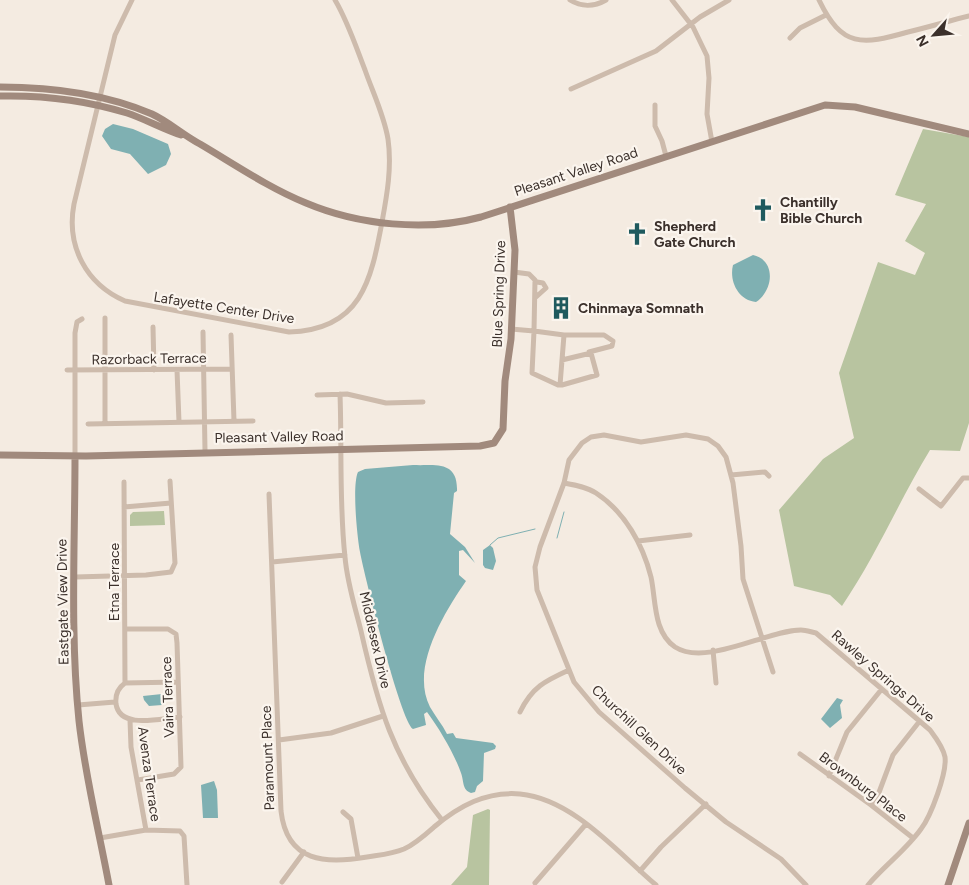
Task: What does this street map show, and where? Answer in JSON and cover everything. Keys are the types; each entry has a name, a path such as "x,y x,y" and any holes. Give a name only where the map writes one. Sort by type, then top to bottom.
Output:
{"street":[{"name":"Lafayette Center Drive","path":"132,0 115,35 73,209 73,239 79,259 93,280 110,294 126,302 280,332 299,332 318,328 348,311 364,291 372,272 382,221 389,174 388,138 382,115 335,0"},
{"path":"570,0 584,5 597,4 606,0"},
{"path":"672,0 691,24 704,47 709,68 707,114 712,142"},
{"path":"572,89 656,51 691,24 729,0"},
{"path":"819,0 826,14 841,32 852,38 868,41 969,16"},
{"path":"790,38 797,30 826,14"},
{"name":"Pleasant Valley Road","path":"0,87 52,89 100,97 154,115 186,137 301,201 337,213 402,224 439,225 468,220 816,107 835,104 969,134"},
{"name":"Pleasant Valley Road","path":"0,96 55,97 98,105 128,114 186,137"},
{"path":"655,105 655,126 666,156"},
{"name":"Blue Spring Drive","path":"504,381 511,329 514,272 514,235 510,207"},
{"path":"514,272 529,274 537,282 543,283 546,288 536,298"},
{"path":"537,282 532,373 560,386 597,375 591,353 588,352"},
{"path":"105,318 105,423"},
{"name":"Eastgate View Drive","path":"82,319 77,322 76,327 75,370 75,578 78,704 85,766 109,885"},
{"path":"153,327 154,370"},
{"path":"511,329 564,335 604,336 613,341 612,346 562,360"},
{"path":"203,332 205,451"},
{"path":"231,335 234,421"},
{"path":"560,386 564,335"},
{"name":"Razorback Terrace","path":"67,370 232,369"},
{"path":"177,370 178,422"},
{"name":"Pleasant Valley Road","path":"0,454 75,456 205,451 488,445 499,438 503,429 504,381"},
{"path":"317,395 340,394 386,403 423,402"},
{"name":"Middlesex Drive","path":"340,394 345,555 383,716 406,768 442,820"},
{"path":"88,424 253,421"},
{"name":"Churchill Glen Drive","path":"773,672 743,579 741,546 731,475 726,457 718,446 700,436 686,435 634,442 604,435 591,437 574,450 540,547 535,573 537,590 543,607 574,682 599,712 726,822 781,859 806,885"},
{"path":"731,475 765,472 769,476"},
{"path":"920,490 941,506 959,481 969,478"},
{"path":"75,578 165,574 173,569 175,563 170,481"},
{"name":"Etna Terrace","path":"124,482 126,576 124,629 125,683"},
{"name":"Rawley Springs Drive","path":"564,483 596,493 625,519 638,541 650,576 658,621 664,635 676,648 697,653 740,647 763,639 801,630 816,634 919,722 939,742 945,756 944,767 934,801 922,828 868,885"},
{"name":"Paramount Place","path":"269,494 284,825 292,840 304,852"},
{"path":"124,507 172,504"},
{"path":"638,541 690,535"},
{"path":"272,562 345,555"},
{"name":"Vaira Terrace","path":"124,629 168,629 174,631 177,643 180,769 174,774 138,780"},
{"path":"713,650 716,683"},
{"path":"520,712 529,695 540,685 570,670"},
{"path":"178,682 125,683 117,692 116,702 119,713 130,720 180,717"},
{"path":"829,776 847,732 881,690"},
{"path":"78,704 116,702"},
{"path":"279,740 331,733 383,716"},
{"name":"Avenza Terrace","path":"130,720 131,747 146,830"},
{"path":"871,805 878,795 893,755 919,722"},
{"name":"Brownburg Place","path":"800,754 913,838"},
{"path":"282,882 304,852 316,858 330,861 394,852 410,846 442,820 474,801 495,795 517,794 537,797 556,804 586,824 656,885"},
{"path":"640,871 661,847 706,804"},
{"path":"342,812 350,819 358,858"},
{"path":"948,885 969,823"},
{"path":"535,883 586,824"},
{"path":"100,838 146,830 177,829 183,834 187,885"}],"green space":[{"path":"923,129 969,137 969,423 960,451 930,450 866,568 842,606 830,595 794,586 779,510 823,459 854,438 839,373 878,262 915,275 925,253 905,241 926,204 895,195"},
{"path":"164,511 165,525 130,526 130,515 133,512"},
{"path":"488,809 490,810 489,885 451,885 467,867 473,815"}],"water":[{"path":"113,124 133,129 168,144 171,154 166,165 148,174 130,154 111,149 102,136 105,129"},
{"path":"753,255 766,263 770,276 766,290 756,302 744,298 740,294 732,277 733,265"},
{"path":"437,465 449,469 454,474 457,491 454,493 450,534 465,547 475,563 463,550 459,551 459,575 466,581 448,609 432,641 424,675 425,692 430,707 447,734 453,733 456,738 493,743 496,746 495,749 484,753 483,781 477,786 475,792 471,793 466,790 455,758 427,712 424,714 426,725 413,729 407,720 392,676 360,552 355,499 358,472 365,469"},
{"path":"490,545 493,548 496,561 493,570 485,568 483,565 483,550"},
{"path":"162,694 162,705 149,706 143,696"},
{"path":"837,698 843,700 840,705 842,718 830,728 821,719"},
{"path":"214,781 217,790 218,818 203,818 201,785"}],"waterway":[{"path":"557,538 564,512"},
{"path":"490,545 498,538 535,529"}],"place":[{"name":"Chantilly Bible Church","path":"763,210"},
{"name":"Shepherd Gate Church","path":"637,234"},
{"name":"Chinmaya Somnath","path":"561,308"}]}
